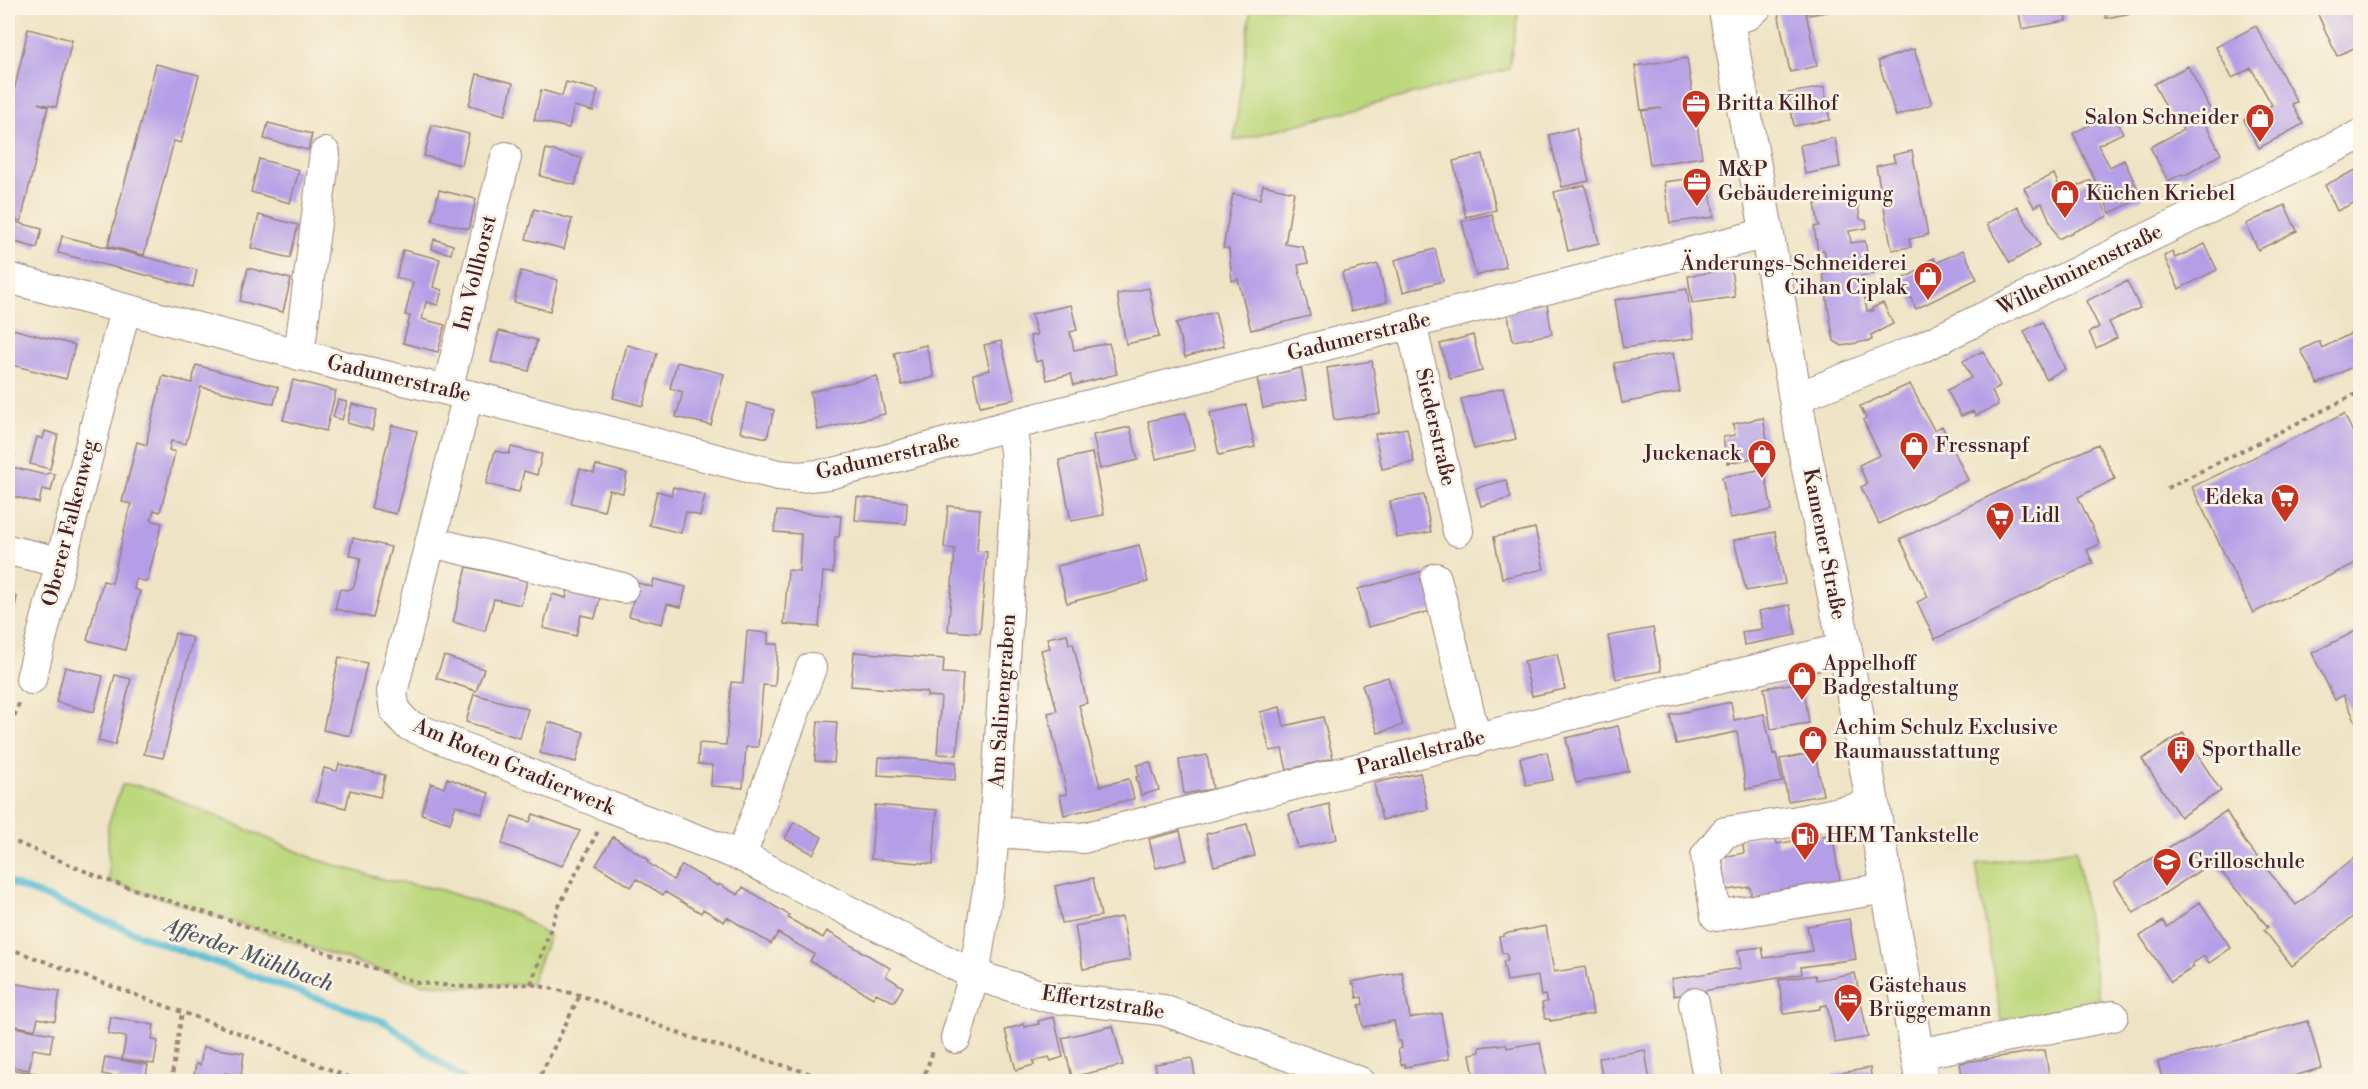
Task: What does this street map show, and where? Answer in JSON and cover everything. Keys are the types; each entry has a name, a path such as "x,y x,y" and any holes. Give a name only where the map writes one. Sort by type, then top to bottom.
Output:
{"main road":[{"name":"Kamener Straße","path":"1736,11 1767,233 1796,398 1845,648 1920,1068"}],"street":[{"name":"Wilhelminenstraße","path":"1796,398 1916,350 2361,135"},
{"path":"299,355 325,153"},
{"name":"Im Vollhorst","path":"458,392 506,157"},
{"name":"Gadumerstraße","path":"8,278 299,355 458,392 778,475 799,477 840,471 1767,233"},
{"name":"Oberer Falkenweg","path":"31,679 125,309"},
{"name":"Siederstraße","path":"1411,323 1458,531"},
{"name":"Am Roten Gradierwerk","path":"458,392 431,543 393,692 395,711 408,725 610,807 741,856 974,975"},
{"name":"Am Salinengraben","path":"974,975 990,877 994,832 1016,487 1015,452 1011,426"},
{"path":"431,543 623,588"},
{"path":"8,550 60,562"},
{"path":"1436,578 1476,740"},
{"name":"Parallelstraße","path":"994,832 1083,838 1845,648"},
{"path":"741,856 811,668"},
{"path":"1873,804 1798,821 1725,832 1706,856 1716,916 1887,888"},
{"path":"956,1038 974,975"},
{"name":"Effertzstraße","path":"974,975 1047,997 1163,1010 1360,1082"},
{"path":"1694,1003 1709,1082"},
{"path":"1920,1068 2113,1016"}],"path":[{"path":"2167,488 2361,392"},
{"path":"8,733 31,679"},
{"path":"531,984 558,908 610,807"},
{"path":"8,841 109,881 419,982 467,987 531,984 580,995 683,1035 838,1082"},
{"path":"8,948 182,1012 360,1082"},
{"path":"537,1082 580,995"},
{"path":"171,1082 182,1012"}],"green space":[{"path":"1251,8 1519,8 1509,69 1234,141"},
{"path":"122,785 142,786 171,797 315,859 382,879 438,889 517,915 549,936 531,984 467,987 419,983 109,881 108,825"},
{"path":"2076,849 2100,1003 2001,1020 1976,864"}],"building":[{"path":"1805,8 1817,66 1790,72 1778,12"},
{"path":"1808,8 1838,8 1839,10 1809,15"},
{"path":"2018,8 2064,8 2066,21 2022,29"},
{"path":"2104,8 2140,8 2141,11 2106,18"},
{"path":"2315,8 2360,8 2360,45 2337,56"},
{"path":"2256,26 2297,102 2292,104 2303,124 2259,148 2244,120 2272,105 2251,68 2232,78 2216,47"},
{"path":"28,29 72,40 56,107 38,103 48,107 21,221 8,218 8,118"},
{"path":"1914,49 1932,104 1896,116 1878,61"},
{"path":"1687,58 1702,157 1650,165 1642,111 1662,108 1641,110 1635,66"},
{"path":"156,64 199,75 181,143 174,141 144,255 108,246"},
{"path":"2188,66 2213,115 2203,120 2221,154 2191,172 2168,181 2150,147 2183,130 2179,122 2175,124 2154,84"},
{"path":"477,74 513,83 505,115 469,105"},
{"path":"566,82 598,90 593,111 574,106 569,128 534,120 541,90 562,96"},
{"path":"1824,87 1830,120 1794,126 1788,93"},
{"path":"2114,113 2123,133 2098,145 2110,167 2124,160 2142,198 2110,213 2073,133"},
{"path":"268,123 312,134 308,150 264,139"},
{"path":"432,125 469,134 462,165 424,156"},
{"path":"1576,128 1589,181 1562,187 1549,135"},
{"path":"1835,138 1840,167 1805,174 1800,145"},
{"path":"546,149 582,158 575,185 540,176"},
{"path":"1912,151 1928,235 1909,239 1911,247 1892,250 1876,166 1895,162 1893,155"},
{"path":"1483,154 1496,210 1466,217 1453,161"},
{"path":"259,159 299,170 290,203 251,192"},
{"path":"2360,168 2360,200 2337,211 2325,185"},
{"path":"2054,174 2062,193 2091,180 2108,216 2058,239 2042,203 2034,207 2024,188"},
{"path":"1708,176 1714,217 1670,223 1664,182"},
{"path":"1263,185 1294,192 1285,244 1303,247 1308,263 1298,265 1310,316 1251,330 1238,279 1232,281 1229,249 1223,248 1233,194 1260,199"},
{"path":"1585,185 1599,243 1568,251 1554,192"},
{"path":"439,190 476,199 469,229 432,220"},
{"path":"1857,198 1860,219 1866,221 1867,228 1849,231 1851,243 1865,241 1869,265 1875,264 1878,270 1875,273 1861,276 1867,311 1873,311 1872,308 1883,303 1893,324 1871,335 1872,340 1842,346 1834,341 1823,274 1829,272 1824,250 1818,251 1814,227 1819,226 1815,204"},
{"path":"2285,205 2297,231 2258,250 2246,224"},
{"path":"2017,206 2040,245 2010,263 1987,224"},
{"path":"534,209 572,219 564,249 526,239"},
{"path":"1492,214 1506,267 1476,276 1462,221"},
{"path":"259,215 298,225 290,258 251,248"},
{"path":"8,220 42,229 37,248 8,240"},
{"path":"62,236 197,270 193,287 58,253"},
{"path":"434,239 453,245 451,254 432,249"},
{"path":"2205,244 2217,270 2179,289 2164,256 2172,252 2175,258"},
{"path":"1435,249 1443,281 1403,292 1395,260"},
{"path":"403,250 440,259 433,287 442,290 438,305 426,302 422,319 445,325 438,352 403,343 410,316 405,315 413,282 396,278"},
{"path":"1963,250 1977,279 1916,309 1902,279 1928,266 1926,262 1934,258 1936,263"},
{"path":"1378,264 1387,302 1351,311 1342,273"},
{"path":"248,268 291,279 283,312 240,301"},
{"path":"1731,269 1735,297 1692,303 1688,276"},
{"path":"521,271 558,280 550,311 514,302"},
{"path":"2127,281 2140,308 2109,322 2117,338 2096,348 2089,332 2099,327 2086,301"},
{"path":"1149,288 1159,337 1126,344 1117,294"},
{"path":"1687,289 1694,338 1623,348 1615,300"},
{"path":"1547,304 1552,334 1513,341 1507,311"},
{"path":"1071,305 1077,330 1070,332 1074,350 1109,343 1117,374 1074,385 1071,374 1047,380 1042,360 1036,362 1030,336 1037,335 1031,314"},
{"path":"1215,312 1224,346 1185,357 1176,323"},
{"path":"2042,322 2065,369 2046,379 2024,331"},
{"path":"8,328 75,345 66,379 8,364"},
{"path":"2360,329 2360,363 2318,384 2301,350 2319,341 2322,348"},
{"path":"499,331 537,340 529,371 491,362"},
{"path":"1473,335 1482,371 1450,379 1440,344"},
{"path":"1001,341 1015,399 980,406 973,374 990,370 984,345"},
{"path":"627,345 657,353 643,406 613,398"},
{"path":"926,345 934,377 902,385 894,353"},
{"path":"1983,351 2000,386 1992,391 1998,405 1975,416 1973,411 1961,416 1947,390 1971,378 1963,361"},
{"path":"1673,353 1680,392 1622,403 1614,363"},
{"path":"1372,361 1380,413 1334,420 1327,368"},
{"path":"677,362 724,374 711,425 676,417 683,392 670,388"},
{"path":"196,365 278,387 274,404 201,387 186,444 171,441 169,450 175,452 168,482 160,512 154,510 151,520 162,523 147,582 136,579 134,589 140,591 125,650 87,640 103,581 112,583 132,504 122,502 137,442 147,445 163,376 192,383"},
{"path":"1301,368 1307,399 1263,408 1257,378"},
{"path":"877,376 885,414 818,430 810,392"},
{"path":"293,380 336,391 326,431 283,420"},
{"name":"Fressnapf","path":"1910,384 1934,430 1942,426 1968,480 1879,524 1861,487 1867,484 1859,465 1880,455 1863,420 1866,418 1860,406"},
{"path":"1503,388 1516,439 1474,449 1461,399"},
{"path":"338,400 347,402 342,420 333,417"},
{"path":"747,403 774,410 767,438 740,432"},
{"path":"352,404 377,410 372,430 347,423"},
{"path":"1246,405 1255,447 1219,455 1210,413"},
{"path":"1186,413 1195,450 1156,459 1148,421"},
{"name":"Edeka","path":"2344,414 2360,447 2360,561 2253,613 2192,487"},
{"path":"1763,418 1770,455 1727,463 1723,437 1735,435 1733,424"},
{"path":"392,425 417,431 396,514 371,508"},
{"path":"1130,427 1138,460 1100,469 1093,435"},
{"path":"1407,428 1414,462 1382,469 1375,434"},
{"path":"45,431 58,435 50,469 30,464 37,437 43,439"},
{"name":"Lidl","path":"2098,444 2115,479 2078,497 2100,544 2087,550 2093,563 1935,639 1917,602 1928,597 1900,539"},
{"path":"511,447 542,454 537,475 524,471 519,492 486,484 495,451 509,454"},
{"path":"8,453 15,455 12,467 45,475 55,474 51,491 42,489 39,503 8,495"},
{"path":"1092,453 1104,515 1071,521 1059,460"},
{"path":"596,465 627,473 623,493 609,490 604,511 571,503 580,469 594,473"},
{"path":"1764,469 1772,510 1730,518 1722,477"},
{"path":"1506,480 1511,498 1481,506 1476,488"},
{"path":"673,487 705,495 700,516 686,512 681,533 649,525 657,491 671,495"},
{"path":"1424,495 1431,532 1397,538 1390,501"},
{"path":"857,497 907,502 906,524 855,520"},
{"path":"948,506 980,509 977,551 987,552 980,633 948,631 955,549 944,548"},
{"path":"777,511 841,516 839,537 835,537 833,573 823,572 819,627 784,624 788,570 799,571 801,534 774,532"},
{"path":"1535,528 1544,569 1502,578 1494,537"},
{"path":"1775,532 1785,584 1746,591 1734,540"},
{"path":"353,538 391,547 373,618 335,609 340,589 348,590 354,587 361,558 349,555"},
{"path":"1139,545 1148,582 1067,603 1057,566"},
{"path":"467,567 527,581 521,605 494,599 485,631 453,622"},
{"path":"1424,571 1435,610 1368,627 1358,589"},
{"path":"654,579 686,587 681,607 667,604 662,624 629,616 638,583 652,587"},
{"path":"568,590 600,598 595,618 581,615 576,636 543,628 552,594 566,598"},
{"path":"8,595 17,597 10,630 8,630"},
{"path":"1790,605 1796,635 1744,645 1742,632 1763,629 1759,611"},
{"path":"1653,628 1661,671 1616,679 1608,636"},
{"path":"2360,629 2360,730 2343,695 2335,700 2312,653"},
{"path":"747,631 768,633 768,644 778,644 775,686 763,685 758,747 746,747 743,788 711,786 712,765 698,764 699,743 726,745 731,682 743,683"},
{"path":"175,633 193,638 163,758 144,754"},
{"path":"1067,634 1069,644 1073,643 1087,703 1079,705 1100,786 1129,779 1134,799 1064,815 1060,795 1067,794 1048,713 1057,711 1041,650 1050,648 1047,638"},
{"path":"854,652 944,659 943,673 963,674 957,755 937,754 941,697 927,696 927,692 851,686"},
{"path":"1557,654 1565,689 1532,696 1524,661"},
{"path":"444,656 484,669 476,691 436,678"},
{"path":"339,657 367,663 350,736 323,730"},
{"path":"65,667 103,676 94,712 56,702"},
{"path":"115,675 131,679 115,745 98,741"},
{"path":"1388,677 1403,725 1378,733 1362,685"},
{"path":"1803,682 1809,723 1771,729 1764,688"},
{"path":"474,694 528,709 520,738 466,722"},
{"path":"1731,702 1734,720 1764,714 1782,782 1746,789 1737,732 1676,744 1670,715"},
{"path":"1280,707 1284,726 1323,717 1333,758 1287,770 1282,749 1270,751 1260,712"},
{"path":"818,721 837,722 834,763 815,761"},
{"path":"548,722 584,732 576,762 540,753"},
{"path":"1618,726 1629,771 1576,783 1566,738"},
{"name":"Sporthalle","path":"2183,733 2221,791 2180,817 2142,759"},
{"path":"1547,752 1553,780 1526,785 1520,758"},
{"path":"1815,753 1823,795 1788,801 1780,759"},
{"path":"1207,755 1213,789 1184,794 1179,760"},
{"path":"879,757 956,762 955,780 878,775"},
{"path":"1150,762 1159,790 1141,795 1136,777 1139,776 1137,765"},
{"path":"339,764 385,775 380,797 350,790 346,808 316,801 324,768 337,771"},
{"path":"1420,773 1428,809 1382,820 1374,783"},
{"path":"447,778 489,793 482,814 456,805 450,823 421,814 431,783 444,788"},
{"path":"1329,804 1337,839 1298,848 1289,814"},
{"path":"875,805 937,810 933,864 871,859"},
{"path":"2226,811 2245,842 2296,905 2360,853 2360,911 2292,966 2264,930 2268,927 2213,862 2134,913 2114,882"},
{"path":"533,814 580,831 562,866 502,844 512,816 530,822"},
{"path":"794,822 822,837 813,854 785,839"},
{"path":"1247,824 1255,856 1214,866 1206,834"},
{"path":"1180,831 1187,860 1156,868 1149,839"},
{"path":"1775,834 1777,844 1832,834 1840,880 1785,889 1785,895 1752,900 1750,887 1727,890 1722,857 1744,853 1742,839"},
{"path":"613,837 649,860 647,862 673,880 682,865 738,895 743,887 789,915 788,918 823,938 827,931 890,968 886,976 903,987 894,1002 876,993 873,998 810,961 814,954 778,933 771,944 727,917 724,922 703,909 701,913 665,892 663,895 637,879 631,887 596,865"},
{"path":"1093,878 1101,916 1062,923 1055,886"},
{"path":"2200,902 2231,948 2209,963 2204,956 2192,964 2194,967 2171,982 2140,936 2163,921 2167,927"},
{"path":"1122,917 1130,960 1083,969 1075,926"},
{"path":"1849,919 1856,959 1801,967 1802,974 1674,996 1671,979 1741,968 1738,950 1762,947 1764,958 1812,951 1807,926"},
{"path":"1546,926 1554,972 1585,967 1593,1014 1550,1021 1550,1019 1545,1019 1542,1003 1547,1002 1545,995 1541,996 1538,976 1507,981 1503,961 1508,960 1506,953 1502,953 1499,937 1504,936 1503,934"},
{"path":"1402,972 1410,1018 1441,1013 1449,1059 1405,1067 1405,1064 1401,1065 1398,1049 1402,1048 1401,1041 1398,1041 1394,1021 1363,1027 1359,1005 1363,1004 1362,997 1357,998 1354,984 1351,982"},
{"path":"1855,973 1868,1037 1835,1043 1827,1005 1820,1006 1820,1009 1784,1014 1779,980 1815,975 1816,980"},
{"path":"12,983 60,991 55,1021 38,1018 35,1030 8,1024 8,997"},
{"path":"111,1017 154,1025 152,1040 158,1041 154,1064 122,1059 126,1037 108,1034"},
{"path":"1054,1017 1063,1057 1051,1061 1049,1057 1033,1061 1034,1065 1016,1070 1005,1030 1024,1024 1025,1027 1039,1024 1038,1021"},
{"path":"2308,1021 2321,1068 2273,1082 2163,1082 2158,1062"},
{"path":"8,1026 53,1034 50,1052 33,1049 29,1070 8,1066"},
{"path":"1113,1026 1123,1065 1072,1077 1062,1038"},
{"path":"1540,1042 1547,1077 1524,1082 1475,1082 1470,1054 1480,1052 1480,1047 1506,1044 1507,1048"},
{"path":"203,1047 244,1053 241,1076 225,1073 224,1082 193,1082 196,1064 200,1065"},
{"path":"1645,1050 1650,1082 1603,1082 1599,1058"},
{"path":"2045,1050 2050,1082 1963,1082 1960,1063"},
{"path":"105,1057 148,1065 145,1080 149,1082 118,1082 119,1077 102,1074"},
{"path":"1192,1058 1196,1082 1158,1082 1155,1064"},
{"name":"Gästehaus Brüggemann","path":"1870,1068 1872,1082 1834,1082 1833,1074"},
{"path":"8,1069 48,1075 47,1082 8,1082"}],"waterway":[{"name":"Afferder Mühlbach","path":"8,882 168,946 385,1022 467,1082"}],"place":[{"name":"Britta Kilhof","path":"1696,130"},
{"name":"Salon Schneider","path":"2260,144"},
{"name":"M&P Gebäudereinigung","path":"1697,208"},
{"name":"Küchen Kriebel","path":"2065,220"},
{"name":"Änderungs-Schneiderei Cihan Ciplak","path":"1928,302"},
{"name":"Fressnapf","path":"1914,472"},
{"name":"Juckenack","path":"1762,480"},
{"name":"Edeka","path":"2285,524"},
{"name":"Lidl","path":"2000,542"},
{"name":"Appelhoff Badgestaltung","path":"1802,702"},
{"name":"Achim Schulz Exclusive Raumausstattung","path":"1813,766"},
{"name":"Sporthalle","path":"2181,776"},
{"name":"HEM Tankstelle","path":"1805,862"},
{"name":"Grilloschule","path":"2167,888"},
{"name":"Gästehaus Brüggemann","path":"1848,1024"}]}
